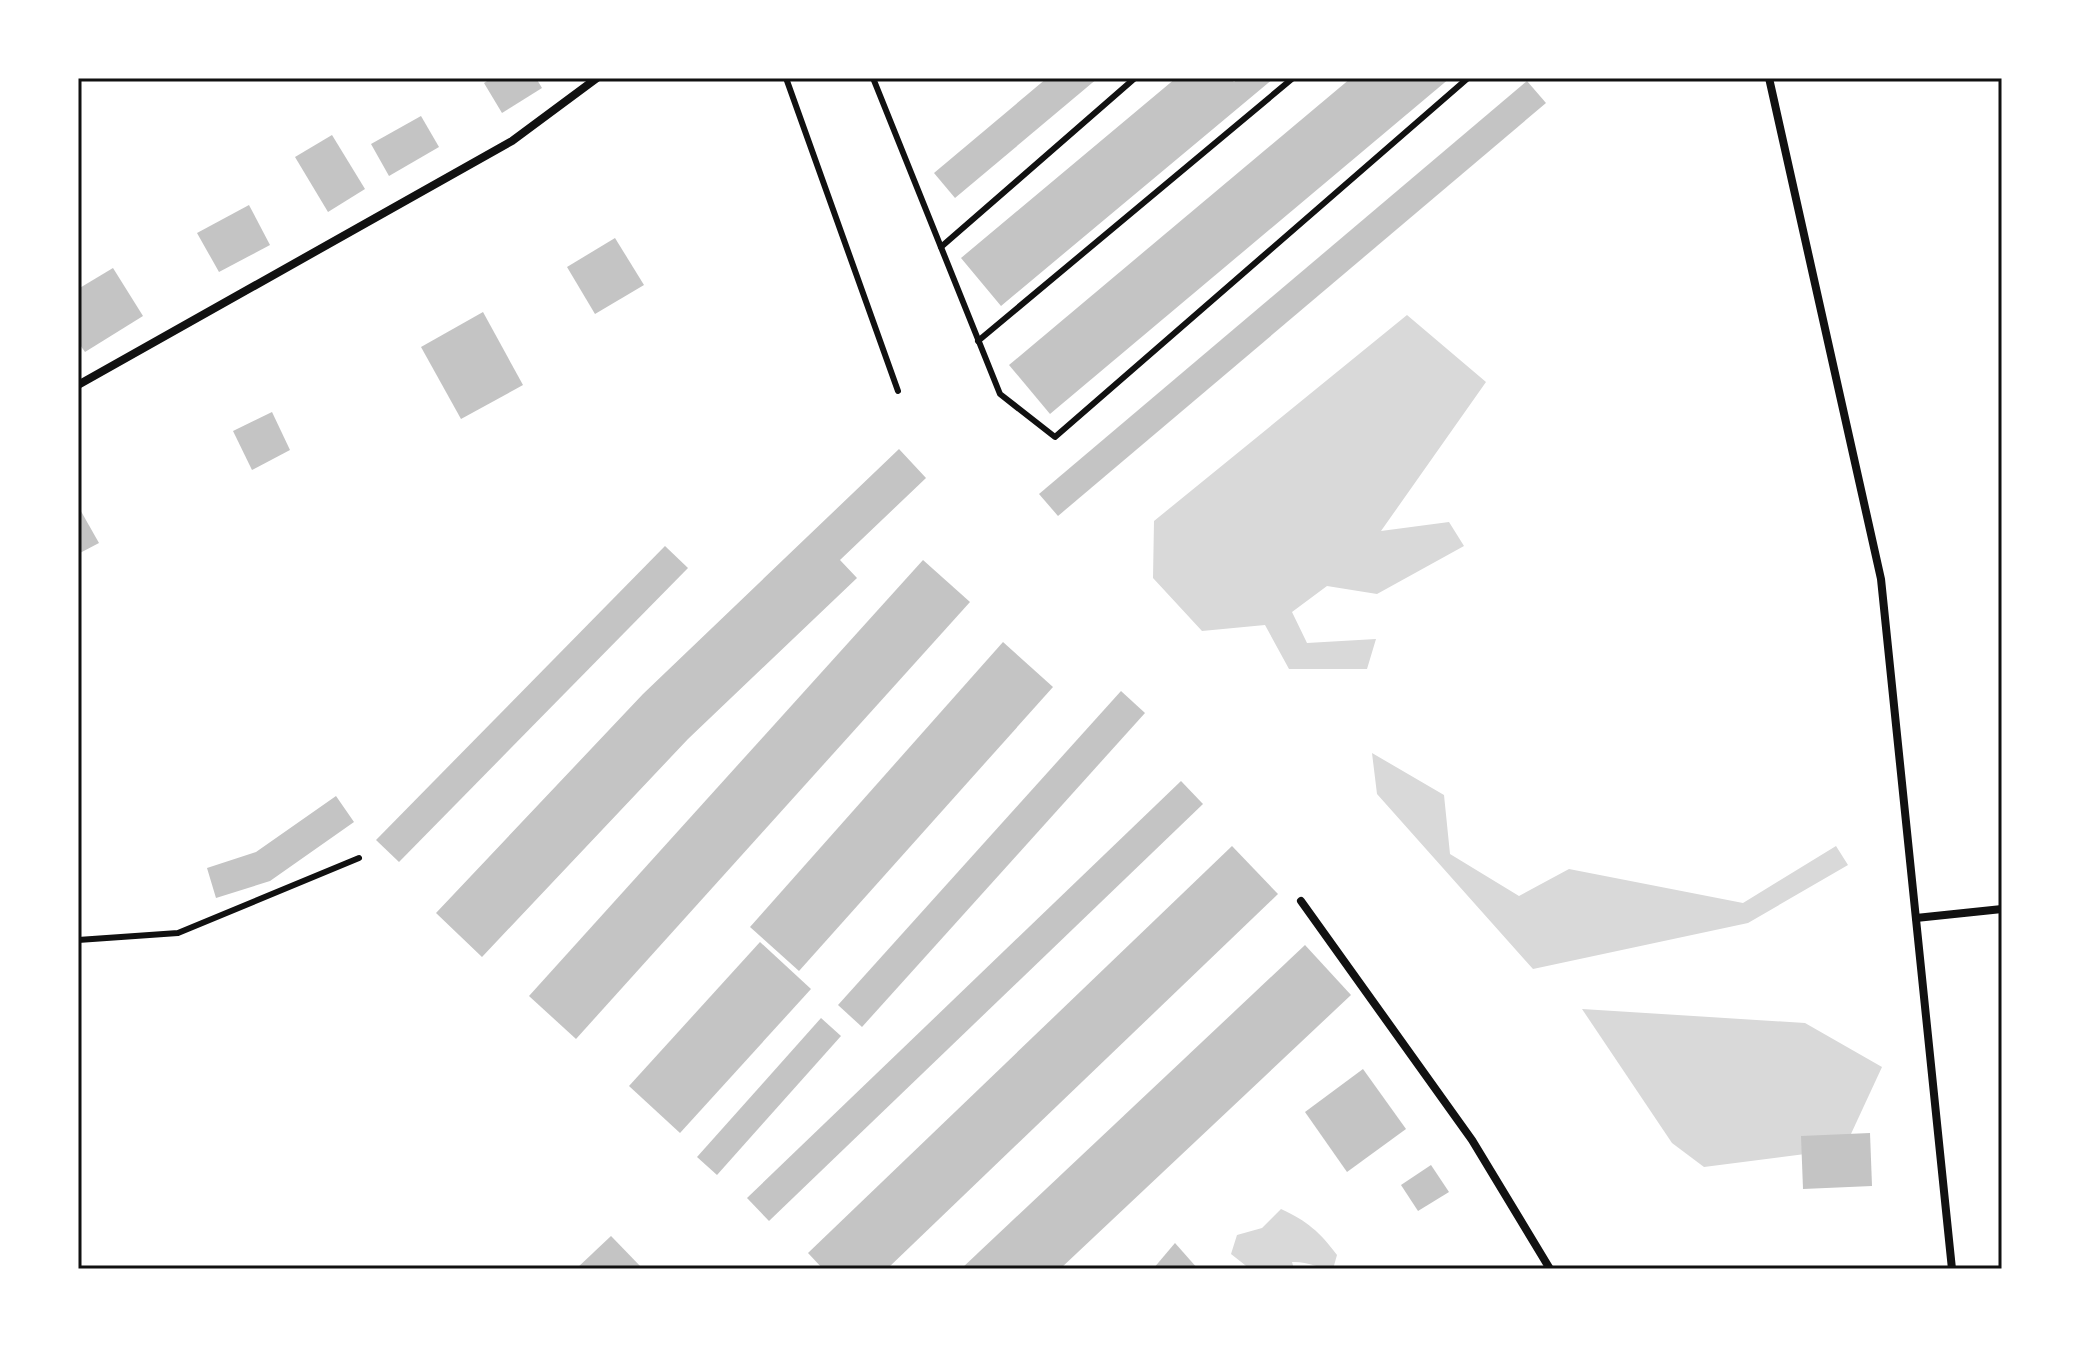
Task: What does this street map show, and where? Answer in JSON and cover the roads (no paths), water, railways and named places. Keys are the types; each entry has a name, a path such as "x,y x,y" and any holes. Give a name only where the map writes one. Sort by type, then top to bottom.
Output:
{"street":[{"path":"78,385 512,141 597,78"},
{"path":"1770,80 1881,579 1952,1269"},
{"path":"1301,901 1472,1140 1550,1269"},
{"path":"1916,918 2002,909"}],"lane":[{"path":"786,78 898,391"},
{"path":"873,78 1000,394 1055,437 1468,78"},
{"path":"941,247 1135,78"},
{"path":"978,341 1293,78"},
{"path":"78,940 178,933 359,858"}]}
